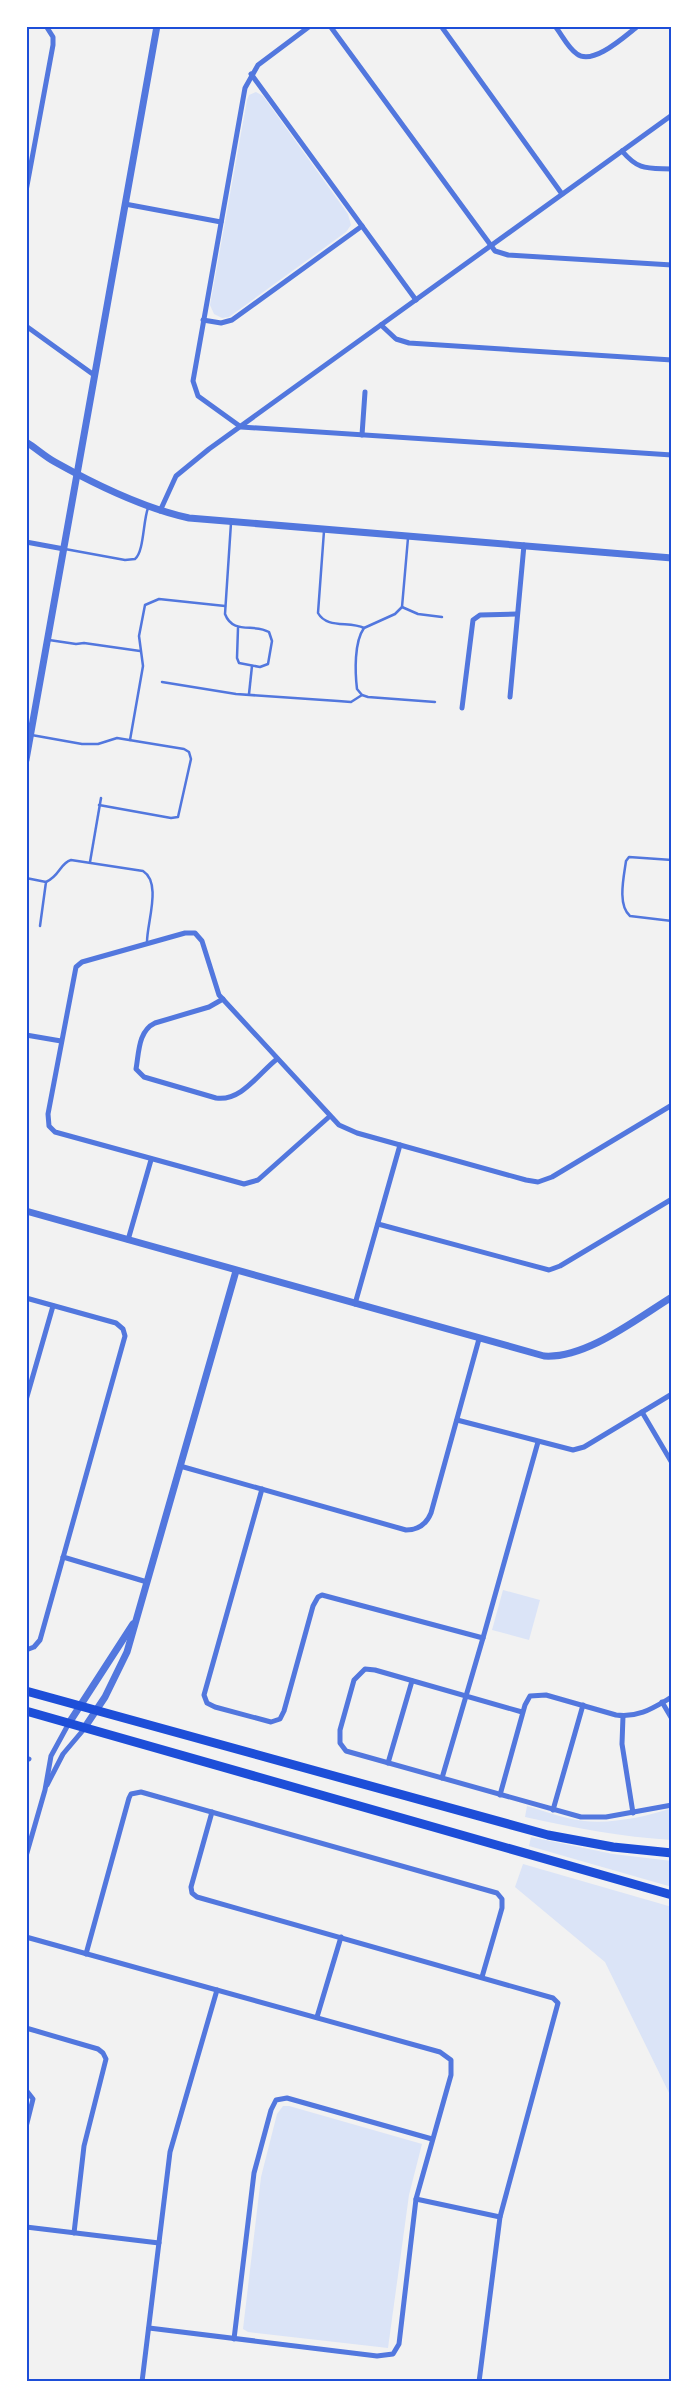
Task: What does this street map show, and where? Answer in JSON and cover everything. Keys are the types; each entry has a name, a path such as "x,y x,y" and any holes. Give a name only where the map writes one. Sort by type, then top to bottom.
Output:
{"main road":[{"path":"26,1691 548,1835 613,1847 672,1853"},
{"path":"26,1711 672,1895"}],"street":[{"path":"26,191 53,45 52,34 46,26"},
{"path":"26,760 28,735 48,640 157,26"},
{"path":"310,26 258,65 245,88 193,381 194,389 198,396 240,427 672,456"},
{"path":"330,26 495,251 508,255 672,265"},
{"path":"441,26 562,194"},
{"path":"555,26 576,54 590,57 604,51 638,26"},
{"path":"252,74 416,300"},
{"path":"160,511 176,476 240,427 672,115"},
{"path":"622,151 633,164 640,167 672,169"},
{"path":"125,204 220,222"},
{"path":"203,320 221,323 232,320 362,226"},
{"path":"381,325 396,339 409,343 672,360"},
{"path":"26,326 94,374"},
{"path":"362,435 365,392"},
{"path":"26,442 54,462 77,473 160,511 189,518 672,558"},
{"path":"26,542 64,549"},
{"path":"510,697 524,545"},
{"path":"462,708 473,620 480,615 517,614"},
{"path":"330,1116 258,1180 237,1184 58,1133 50,1128 48,1114 76,968 82,962 185,933 195,933 202,941 213,979 223,999 339,1125 357,1134 538,1182 552,1177 672,1105"},
{"path":"223,999 209,1007 155,1023 145,1030 136,1069 138,1073 144,1077 216,1098 226,1098 240,1092 277,1059"},
{"path":"26,1035 61,1041"},
{"path":"355,1304 400,1145"},
{"path":"128,1240 151,1160"},
{"path":"378,1224 549,1270 554,1269 672,1199"},
{"path":"26,1211 544,1356 567,1356 585,1350 672,1297"},
{"path":"45,1790 63,1754 97,1710 125,1658 236,1271"},
{"path":"26,1298 116,1323 123,1329 124,1340 40,1640 34,1647 26,1650"},
{"path":"26,1400 53,1306"},
{"path":"180,1466 406,1530 415,1530 429,1518 480,1339"},
{"path":"457,1420 538,1442 568,1449 578,1449 672,1394"},
{"path":"642,1412 672,1463"},
{"path":"442,1778 538,1442"},
{"path":"262,1489 205,1692 207,1703 268,1721 280,1718 284,1711 313,1606 318,1597 322,1595 483,1638"},
{"path":"63,1557 148,1582"},
{"path":"26,1856 45,1790 53,1750 79,1706 137,1617"},
{"path":"522,1712 376,1670 361,1671 354,1680 340,1730 340,1743 346,1751 581,1817 633,1813 672,1805"},
{"path":"388,1763 412,1681"},
{"path":"500,1795 522,1712 527,1700 534,1694 546,1695 623,1716 639,1715 672,1697"},
{"path":"662,1702 672,1719"},
{"path":"553,1810 583,1705"},
{"path":"623,1716 622,1744 633,1813"},
{"path":"86,1954 132,1794 141,1792 497,1893 502,1899 502,1908 482,1977"},
{"path":"212,1812 192,1886 195,1895 553,1998 559,2007 500,2218 480,2382"},
{"path":"26,1937 440,2052 448,2056 452,2066 416,2199 399,2344 393,2354 378,2356 149,2328"},
{"path":"317,2017 341,1937"},
{"path":"142,2382 170,2152 216,1990"},
{"path":"26,2028 93,2047 105,2055 106,2062 84,2146 74,2233"},
{"path":"26,2090 33,2099 26,2127"},
{"path":"234,2339 254,2173 272,2105 276,2100 287,2098 432,2139"},
{"path":"416,2199 500,2218"},
{"path":"26,2227 160,2243"}],"lane":[{"path":"64,549 125,560 135,559 140,551 144,520 149,506"},
{"path":"232,522 225,606 228,620 238,628 261,629 269,632 272,637 270,662 260,667 237,661 238,628"},
{"path":"324,529 318,613 321,618 330,623 364,628 395,614 402,607 408,536"},
{"path":"130,740 142,672 140,651 141,617 148,602 159,599 225,606"},
{"path":"402,607 418,614 442,617"},
{"path":"362,695 356,689 356,684 358,645 364,628"},
{"path":"48,640 140,651"},
{"path":"250,694 252,666"},
{"path":"162,682 250,694 347,702 362,695 435,702"},
{"path":"28,735 82,744 98,744 118,738 184,749 189,752 191,759 178,817 170,818 99,805"},
{"path":"90,862 100,798"},
{"path":"672,860 629,857 626,861 623,900 626,913 630,916 672,921"},
{"path":"26,878 46,882 57,876 68,860 139,870 151,878 154,889 147,944"},
{"path":"40,926 46,882"}],"shaded area":[{"path":"256,92 263,96 348,214 351,225 346,232 229,317 222,318 214,314 210,305 247,100 249,95"},
{"path":"503,1590 540,1600 529,1640 492,1630"},
{"path":"527,1806 570,1819 595,1822 628,1819 672,1808 672,1840 598,1832 525,1817"},
{"path":"531,1837 613,1854 672,1861 672,1887 529,1846"},
{"path":"523,1864 672,1907 672,2099 605,1962 515,1887"},
{"path":"283,2106 289,2106 422,2144 409,2195 388,2348 248,2332 243,2329 261,2177 277,2114"}]}
